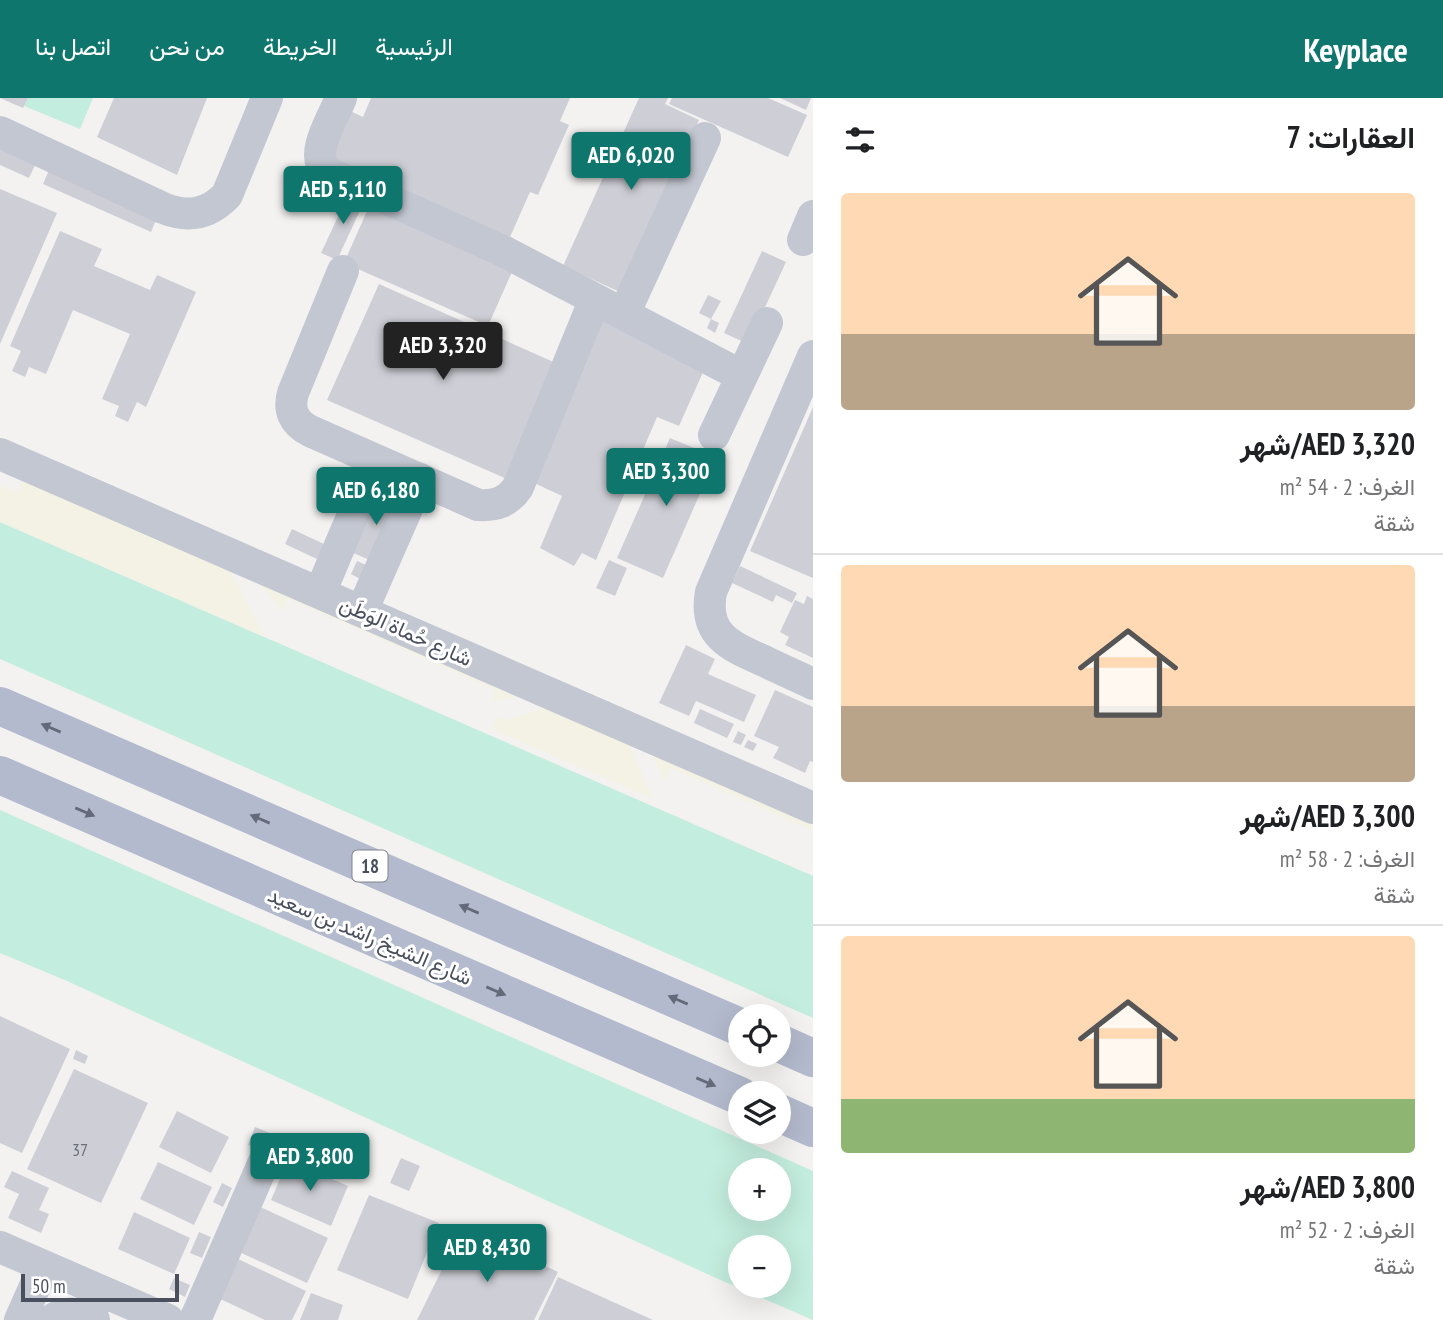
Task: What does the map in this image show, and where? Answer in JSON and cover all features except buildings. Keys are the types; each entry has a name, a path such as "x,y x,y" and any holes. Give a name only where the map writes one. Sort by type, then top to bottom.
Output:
{"main road":[{"name":"18","path":"0,706 728,1022"},
{"name":"شارع الشيخ راشد بن سعيد","path":"0,775 728,1092"},
{"path":"791,1048 813,1058"},
{"path":"791,1118 813,1128"}],"street":[{"path":"0,132 170,211 190,215 217,205 227,195 267,98"},
{"path":"341,98 320,150 320,164 327,172 467,234 743,376"},
{"path":"624,314 705,138"},
{"path":"343,271 293,393 291,409 297,423 478,505 499,504 513,494 594,299"},
{"path":"714,435 767,323"},
{"path":"813,356 710,592 709,602 712,623 724,641 813,684"},
{"name":"شارع حُماة الوَطَن","path":"0,454 813,808"},
{"path":"320,593 376,460"},
{"path":"362,611 420,480"},
{"path":"195,1320 263,1164"},
{"path":"0,1247 168,1320"},
{"path":"20,1320 44,1266"},
{"path":"52,1320 68,1313 94,1320"}],"green space":[{"path":"28,98 93,98 80,129 24,106"},
{"path":"0,522 813,876 813,1018 791,1008 791,1004 781,1004 0,659"},
{"path":"0,810 728,1133 728,1144 752,1144 784,1158 728,1158 728,1221 791,1221 791,1161 813,1171 813,1320 762,1298 791,1298 791,1235 728,1235 728,1283 67,981 0,953"}],"sand":[{"path":"23,479 231,572 265,637 0,522 0,485 17,493"},
{"path":"257,582 517,697 490,702 495,690 289,599 283,611"},
{"path":"543,708 629,744 653,799 492,729 496,717 507,720"},
{"path":"652,755 813,825 813,831 671,768 665,781"}]}
